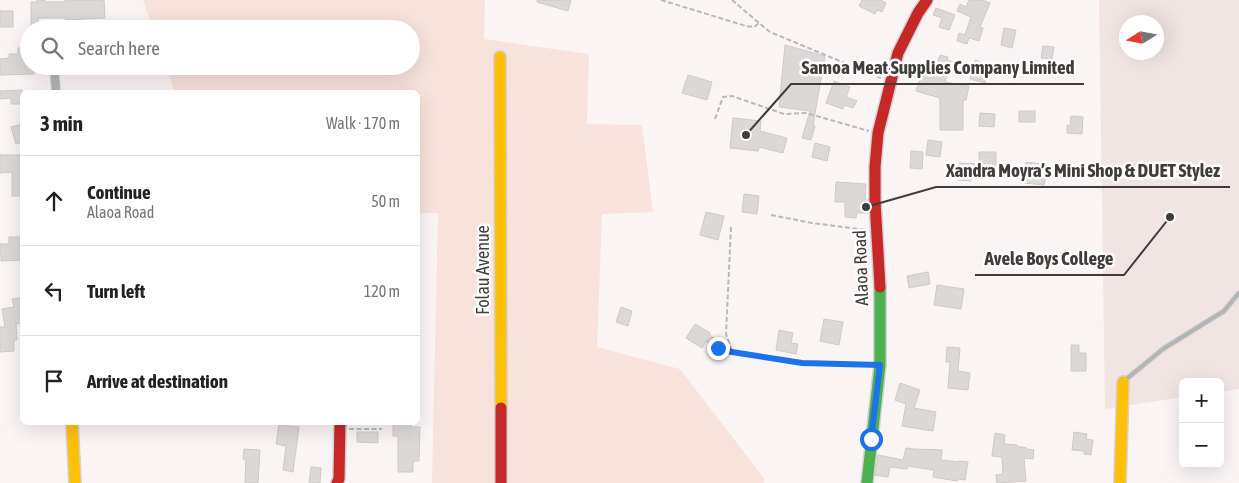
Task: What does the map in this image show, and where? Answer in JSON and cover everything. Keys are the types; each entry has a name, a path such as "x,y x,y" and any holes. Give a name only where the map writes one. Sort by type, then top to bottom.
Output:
{"street":[{"name":"Alaoa Road","path":"867,483 880,365 880,288 875,201 878,133 898,53 918,13 927,0"},
{"name":"Folau Avenue","path":"500,56 501,483"},
{"path":"55,75 56,90"},
{"path":"1120,483 1123,382"},
{"path":"72,425 75,483"},
{"path":"337,483 339,479 340,425"}],"lane":[{"path":"1123,382 1163,350 1224,311 1239,293"}],"path":[{"path":"660,0 746,26 754,27 759,23"},
{"path":"732,0 770,32 890,82"},
{"path":"715,119 723,97 732,96 784,114 806,113 878,133"},
{"path":"771,215 812,223 877,231"},
{"path":"731,227 726,334 732,352"},
{"path":"718,348 802,363 880,365"},
{"path":"340,425 382,429"}],"shaded area":[{"path":"143,0 485,0 484,39 589,54 587,124 642,125 653,212 602,214 597,347 680,369 764,478 764,483 432,483 438,213 420,213 420,90 174,90 169,75 420,75 420,20 150,20"},
{"path":"1099,0 1239,0 1239,389 1224,391 1224,378 1179,378 1179,398 1105,409"}],"building":[{"path":"37,0 65,2 65,0 104,0 105,18 66,20 66,18 38,18 38,20 31,20 31,2 37,2"},
{"path":"537,0 571,0 568,11 537,2"},
{"path":"862,0 881,0 886,3 882,12 877,10 875,14 859,6"},
{"path":"969,0 982,0 990,3 980,27 983,28 979,41 969,38 967,44 957,41 959,33 965,35 971,17 957,11 960,4 966,7"},
{"path":"936,8 955,15 949,30 939,27 942,18 933,15"},
{"path":"0,11 13,11 13,27 0,27"},
{"path":"1004,28 1016,30 1012,48 1001,45"},
{"path":"785,45 825,56 813,125 815,126 811,140 802,138 810,111 779,107"},
{"path":"1043,46 1054,47 1052,59 1041,58"},
{"path":"18,48 20,48 20,74 0,75 0,59 9,58 9,54 18,54"},
{"path":"940,55 948,57 947,60 951,61 945,82 969,86 966,100 963,100 963,130 940,130 940,98 916,91 921,75 933,78"},
{"path":"975,60 990,65 985,83 970,79"},
{"path":"907,62 919,65 915,77 904,74"},
{"path":"688,75 712,82 707,100 682,93"},
{"path":"834,81 850,87 846,97 857,101 853,108 844,105 843,109 826,103"},
{"path":"20,90 20,104 11,104 11,98 0,99 0,91"},
{"path":"1019,111 1035,111 1035,122 1019,122"},
{"path":"980,113 995,114 994,127 979,126"},
{"path":"1071,116 1083,117 1082,134 1067,133 1067,125 1070,126"},
{"path":"733,118 761,121 760,131 787,138 783,153 759,147 758,151 730,148"},
{"path":"20,125 20,143 16,144 11,127"},
{"path":"928,140 942,142 940,157 926,155"},
{"path":"815,143 830,147 827,161 812,157"},
{"path":"911,151 923,152 922,169 910,168"},
{"path":"979,152 996,152 996,167 979,166"},
{"path":"0,155 20,155 20,196 12,196 12,172 0,173"},
{"path":"1026,162 1041,164 1039,176 1046,177 1044,185 1024,183"},
{"path":"959,163 975,164 974,177 971,177 971,181 958,180"},
{"path":"836,182 866,184 865,200 868,200 868,213 857,213 856,218 845,217 845,202 835,202"},
{"path":"744,194 759,196 757,214 742,212"},
{"path":"706,212 724,216 718,240 700,235"},
{"path":"9,237 20,237 20,260 1,261 0,244 9,244"},
{"path":"928,272 930,284 909,288 907,276"},
{"path":"937,285 964,289 961,309 934,305"},
{"path":"20,298 20,323 16,324 17,340 14,340 14,351 0,352 0,327 5,327 2,309 14,307 12,299"},
{"path":"621,307 632,311 628,326 616,322"},
{"path":"824,319 843,322 839,345 820,341"},
{"path":"695,324 716,339 712,346 706,341 702,348 686,338"},
{"path":"779,330 793,333 791,343 798,344 796,354 776,350"},
{"path":"1071,345 1079,345 1079,353 1086,353 1086,371 1071,371"},
{"path":"947,347 960,348 958,371 970,373 968,390 948,388 950,362 946,362"},
{"path":"900,383 920,390 914,408 936,412 933,431 902,426 906,404 895,400"},
{"path":"279,425 299,427 293,472 283,470 286,446 276,444"},
{"path":"393,425 420,427 419,461 413,461 413,472 398,472 398,436 393,436"},
{"path":"357,432 378,432 378,443 357,442"},
{"path":"1074,432 1087,434 1086,439 1093,440 1091,455 1084,454 1084,451 1072,450"},
{"path":"995,433 1005,435 1004,444 1017,445 1034,450 1033,459 1024,458 1026,481 997,483 996,475 1003,474 1002,457 992,456"},
{"path":"906,448 942,450 941,460 968,462 965,480 958,479 957,481 933,477 934,470 908,466 907,469 890,467 888,477 875,475 878,455 903,460"},
{"path":"244,449 260,450 258,483 245,483 246,460 243,459"},
{"path":"311,467 321,468 320,483 309,483"}],"traffic: fast":[{"path":"867,483 880,365 880,287"}],"traffic: slow":[{"path":"500,57 501,408"},
{"path":"1120,483 1123,382"},
{"path":"72,425 75,483"}],"traffic: jam":[{"path":"880,287 875,201 878,133 898,53 918,13 927,0"},
{"path":"501,408 501,483"},
{"path":"337,483 339,479 340,425"}],"place":[{"name":"Samoa Meat Supplies Company Limited","path":"746,135"},
{"name":"Xandra Moyra’s Mini Shop & DUET Stylez","path":"866,207"},
{"name":"Avele Boys College","path":"1170,217"}],"route":[{"path":"718,348 802,363 880,365 871,439"}]}
